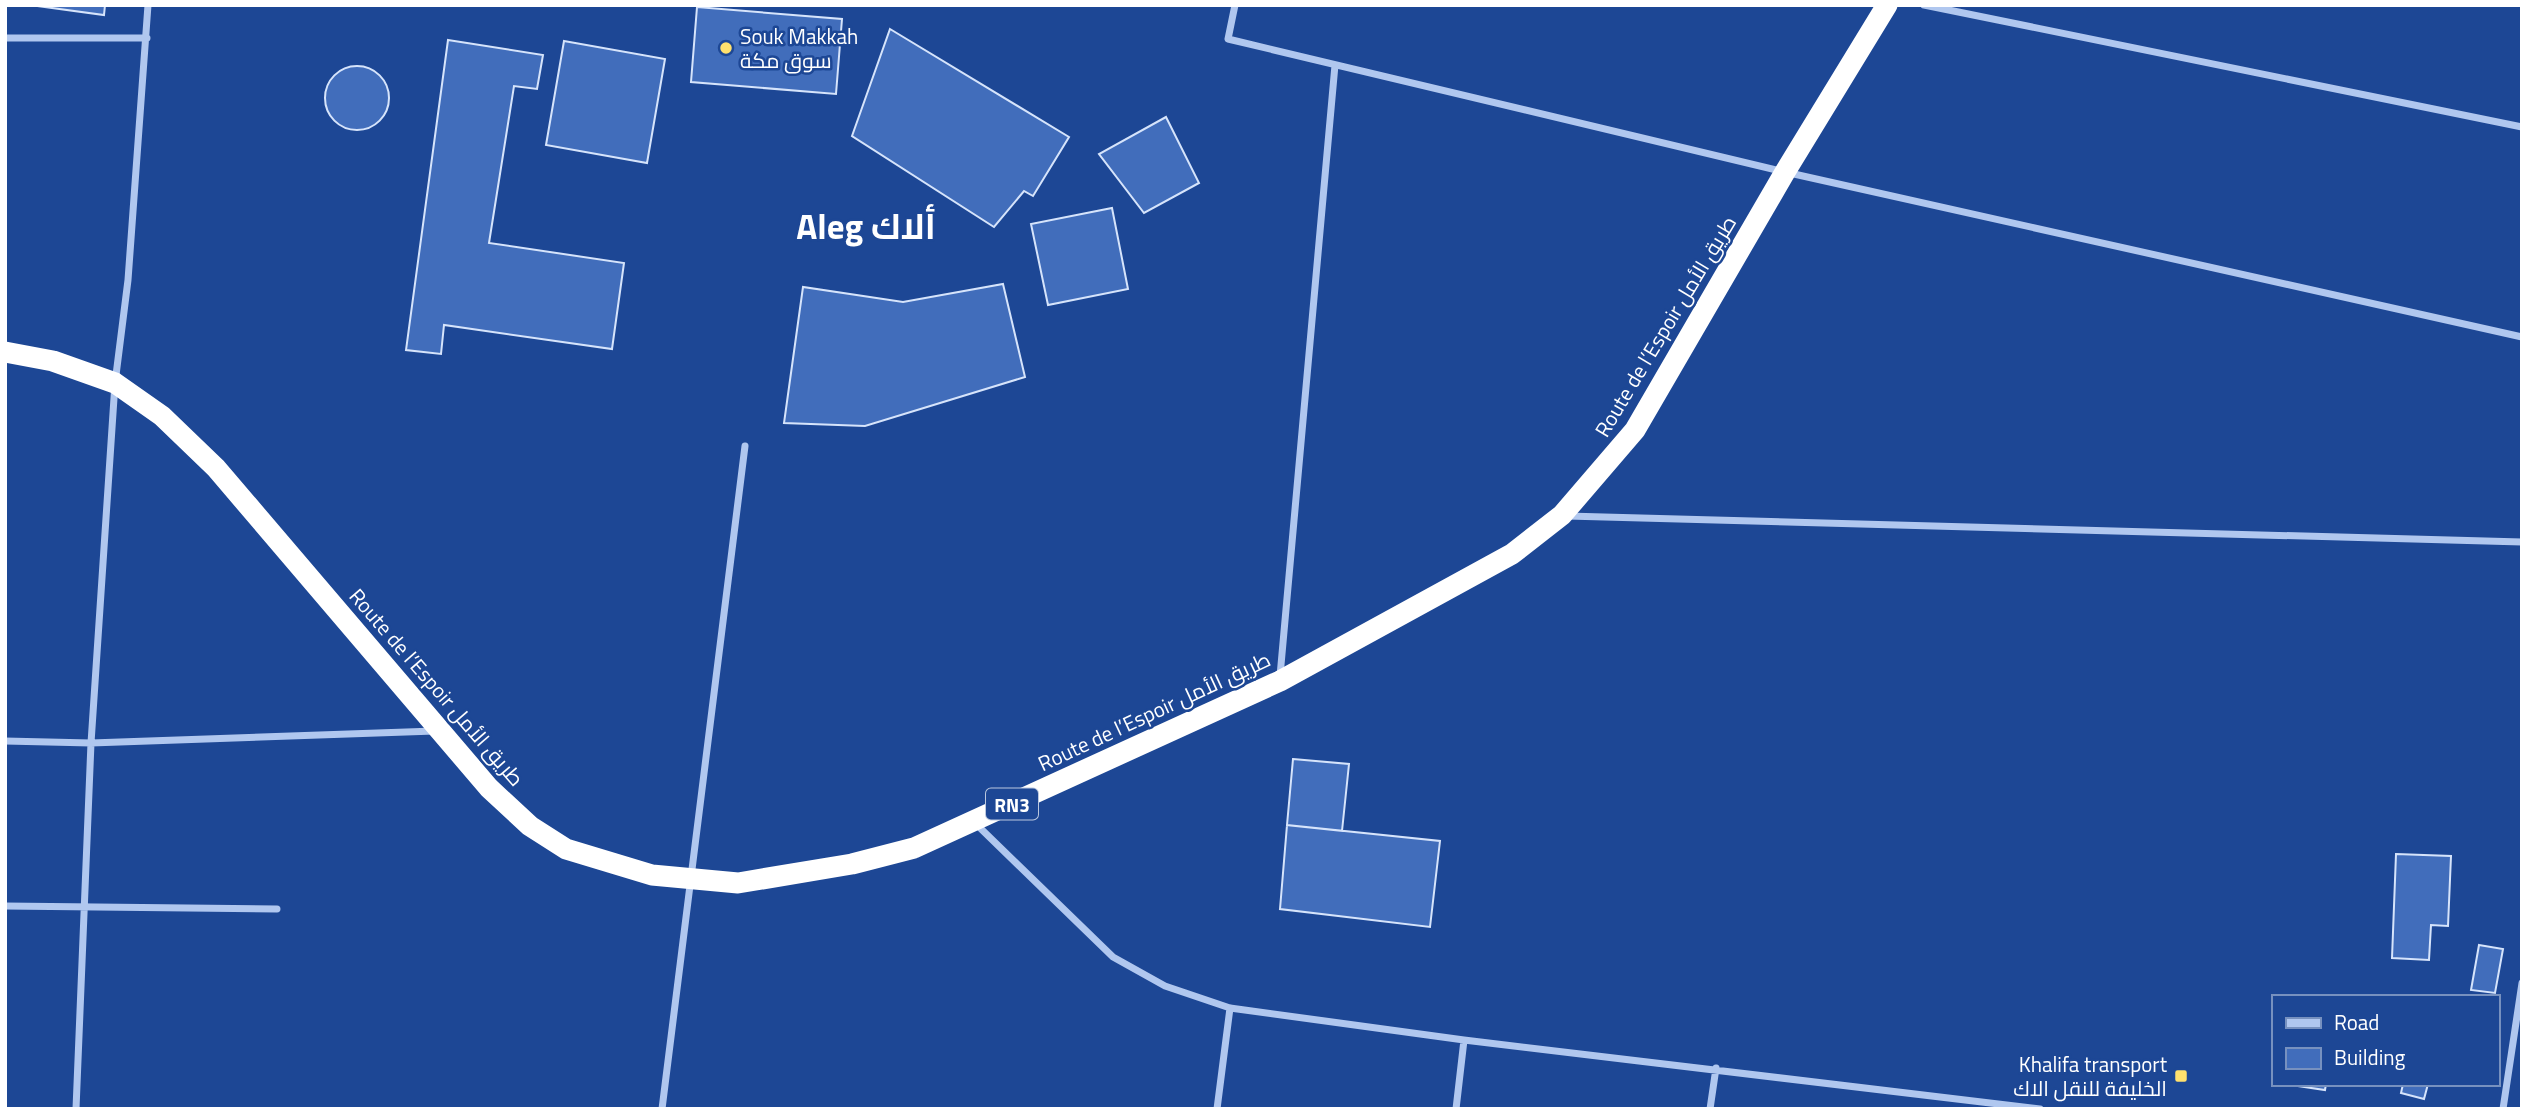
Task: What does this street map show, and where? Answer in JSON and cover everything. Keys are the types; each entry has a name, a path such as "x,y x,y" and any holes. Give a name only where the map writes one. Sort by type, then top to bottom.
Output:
{"highway":[{"name":"Route de l’Espoir طريق الأمل","path":"5,352 53,361 115,383 162,416 216,468 489,788 530,826 566,849 641,872 738,883 852,864 914,848 1280,681 1512,554 1562,515 1635,430 1785,172 1887,5"}],"street":[{"path":"76,1109 91,743 115,383 128,280 148,5"},
{"path":"1235,5 1228,39 1785,172 2522,337"},
{"path":"1924,5 2522,127"},
{"path":"5,38 147,38"},
{"path":"1280,681 1335,65"},
{"path":"662,1109 689,879 746,446"},
{"path":"1562,515 2522,542"},
{"path":"5,741 91,743 443,731"},
{"path":"973,821 1113,957 1165,986 1230,1008 1464,1040 1716,1068 2040,1109"},
{"path":"5,906 277,909"},
{"path":"2503,1109 2522,984"},
{"path":"1217,1109 1230,1008"},
{"path":"1456,1109 1464,1040"},
{"path":"1710,1109 1716,1068"}],"building":[{"path":"30,5 105,5 104,15"},
{"path":"697,7 842,19 836,94 691,82"},
{"path":"890,29 1069,137 1033,196 1024,191 994,227 852,136"},
{"path":"448,40 543,55 537,89 514,86 489,243 624,263 612,349 444,325 441,354 406,350"},
{"path":"564,41 665,59 647,163 546,145"},
{"path":"357,66 375,72 383,80 389,98 383,116 375,124 357,130 339,124 331,116 325,98 331,80 339,72"},
{"path":"1166,117 1199,183 1144,213 1099,154"},
{"path":"1112,208 1128,289 1048,305 1031,224"},
{"path":"1003,284 1025,377 865,426 784,423 803,287 903,302"},
{"path":"1293,759 1349,764 1342,831 1287,825"},
{"path":"1287,825 1440,841 1430,927 1280,909"},
{"path":"2396,854 2451,856 2448,926 2431,925 2429,960 2392,958"},
{"path":"2479,945 2503,949 2495,993 2471,990"},
{"path":"2298,1086 2326,1086 2325,1090"},
{"path":"2403,1086 2427,1086 2424,1099 2401,1093"}],"place":[{"name":"Souk Makkah سوق مكة","path":"726,48"},
{"name":"Khalifa transport الخليفة للنقل الاك","path":"2181,1076"}],"district":[{"name":"Aleg ألاك","path":"866,226"}]}
